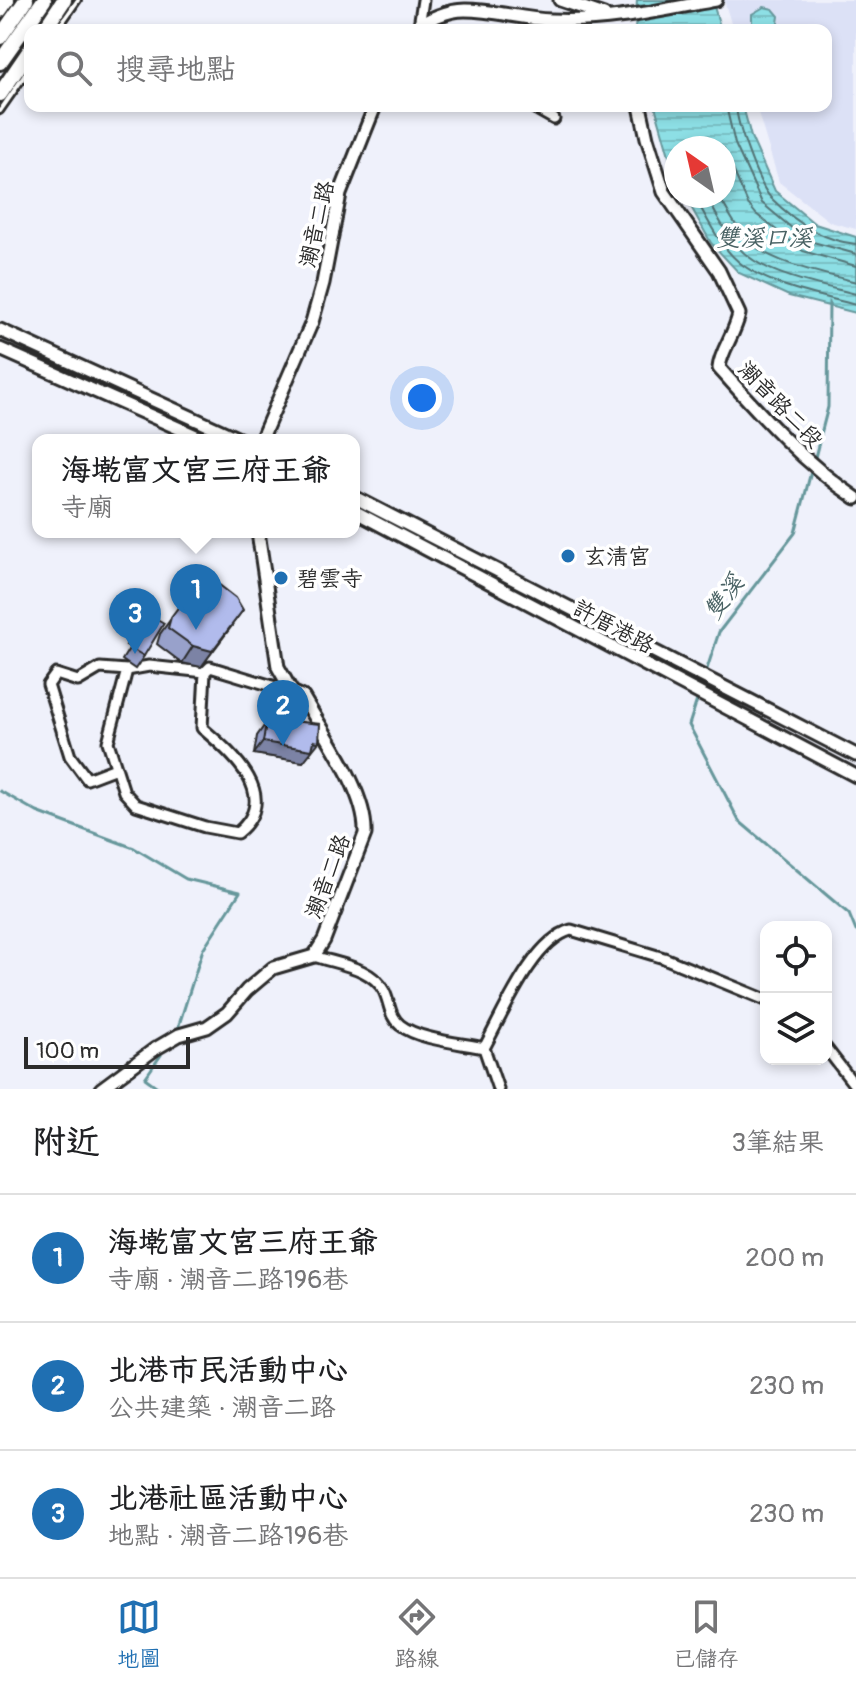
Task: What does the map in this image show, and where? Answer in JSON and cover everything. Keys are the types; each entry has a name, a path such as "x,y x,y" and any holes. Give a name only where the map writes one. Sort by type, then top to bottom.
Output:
{"main road":[{"path":"0,10 7,0"},
{"path":"0,37 26,0"},
{"path":"27,24 44,0"},
{"path":"48,24 64,0"},
{"path":"0,62 24,28"},
{"path":"0,94 24,59"}],"street":[{"path":"417,24 423,0"},
{"path":"560,0 612,18 616,24"},
{"path":"423,24 463,10 551,20 612,18 716,0"},
{"name":"潮音二路","path":"264,434 312,322 323,283 340,194 373,112"},
{"path":"542,112 554,119"},
{"name":"潮音路二段","path":"641,112 664,192 719,271 739,314 729,344 719,358 719,368 800,455 856,498"},
{"path":"0,330 228,434"},
{"path":"0,349 191,434"},
{"name":"許厝港路","path":"360,500 856,755"},
{"name":"許厝港路","path":"360,514 856,776"},
{"name":"潮音二路","path":"259,538 278,667 292,692 303,697 359,795 366,818 365,834 324,940 314,956"},
{"path":"116,768 87,779 70,756 48,685 56,674 78,681 100,668 127,670 149,666 205,672"},
{"path":"127,670 108,742 124,792 136,805 227,832 237,833 246,826 256,802 252,783 236,757 202,728 205,672 210,667 292,692"},
{"path":"498,1089 484,1048 537,954 557,934 571,930 664,958 760,998"},
{"path":"101,1089 155,1049 179,1035 207,1027 227,1013 247,990 273,968 314,956 371,974 384,991 395,1020 402,1027 415,1034 484,1048"},
{"path":"832,1056 856,1087"}],"lane":[{"path":"61,24 78,0"},
{"path":"0,111 24,77"}],"shaded area":[{"path":"724,0 856,0 856,229 830,222 779,182 758,112 832,112 832,24 731,24"}],"water":[{"path":"637,0 712,0 719,24 635,24"},
{"path":"764,7 773,9 779,16 778,24 752,24 752,14"},
{"name":"雙溪口溪","path":"657,112 745,112 751,137 775,191 815,224 856,237 856,313 789,296 739,273 711,243 692,208 736,208 736,136 664,138"}],"building":[{"path":"204,573 236,598 243,610 212,651 193,646 168,628 171,617"},
{"path":"152,616 164,623 144,656 130,648 138,635 135,632 140,623 145,626"},
{"path":"283,720 320,724 319,742 314,741 312,750 263,742 266,723 282,726"}],"waterway":[{"name":"雙溪","path":"814,461 828,407 829,302"},
{"name":"雙溪","path":"705,675 719,632 795,533 812,468"},
{"name":"雙溪","path":"698,697 689,725 739,821 849,914 856,931"},
{"path":"0,791 37,812 134,848 186,879 240,892 203,949 178,1028"},
{"path":"160,1089 145,1078 161,1055"}],"place":[{"name":"玄清宮","path":"568,556"},
{"name":"碧雲寺","path":"281,578"},
{"name":"海墘富文宮三府王爺","path":"196,630"},
{"name":"北港社區活動中心","path":"135,654"},
{"name":"北港市民活動中心","path":"283,746"}]}
